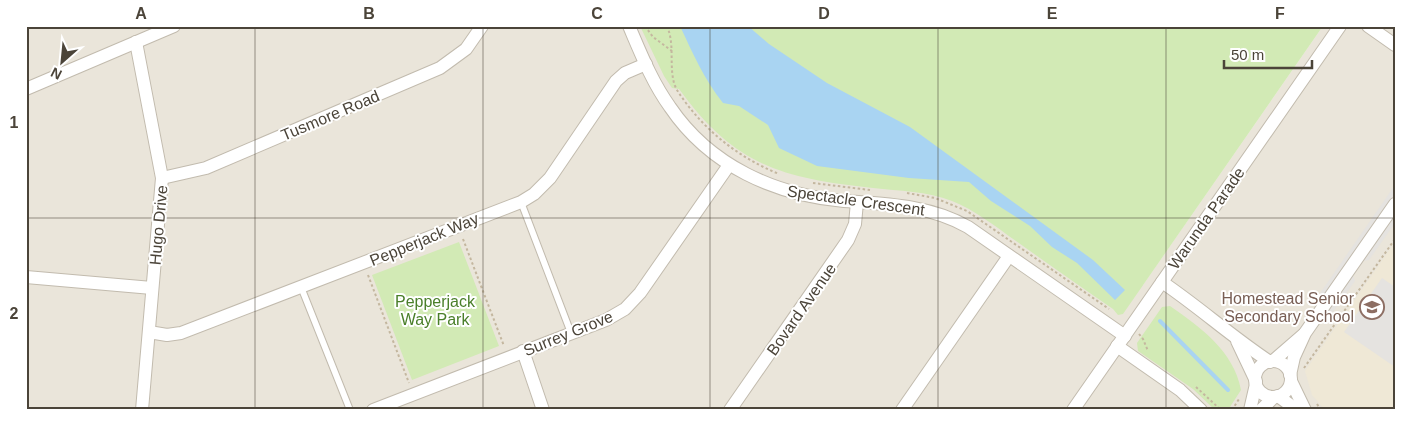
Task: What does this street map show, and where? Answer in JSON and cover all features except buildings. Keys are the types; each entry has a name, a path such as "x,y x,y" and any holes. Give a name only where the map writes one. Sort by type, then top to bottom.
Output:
{"street":[{"path":"26,89 174,26"},
{"name":"Tusmore Road","path":"162,178 206,168 440,68 466,49 482,26"},
{"name":"Spectacle Crescent","path":"629,26 662,96 676,116 706,147 729,165 763,183 791,193 916,208 940,213 968,227 1121,341 1201,410"},
{"name":"Warunda Parade","path":"1073,410 1340,26"},
{"path":"1368,26 1395,45"},
{"name":"Hugo Drive","path":"136,42 162,178 142,410"},
{"name":"Pepperjack Way","path":"148,332 167,335 181,333 521,202 538,190 550,178 616,81 625,73 646,64"},
{"name":"Surrey Grove","path":"373,410 393,406 523,351 611,318 632,302 729,165"},
{"name":"Bovard Avenue","path":"730,410 848,240 855,224 857,202"},
{"path":"1261,410 1276,397 1287,391 1294,357 1305,333 1395,204"},
{"path":"902,410 1009,256"},
{"path":"26,276 152,288"},
{"path":"1162,282 1210,316 1237,341 1272,362 1284,365 1305,410"},
{"path":"1250,410 1258,371 1272,362 1305,333"},
{"path":"1237,341 1261,392 1276,397 1297,410"},
{"path":"523,351 543,410"}],"lane":[{"path":"521,202 571,333"},
{"path":"301,287 350,410"}],"path":[{"path":"645,26 653,37 672,51"},
{"path":"463,239 504,346"},
{"path":"1303,370 1395,239"},
{"path":"368,275 409,383"},
{"path":"1313,399 1322,410"}],"shaded area":[{"path":"26,26 770,26 1143,285 1323,26 1395,26 1395,410 26,410"},
{"path":"1395,185 1395,194 1316,308 1314,302"},
{"path":"1395,215 1395,223 1369,260 1363,261"},
{"name":"Homestead Senior Secondary School","path":"1395,242 1395,410 1325,410 1312,395 1305,371"},
{"path":"1353,275 1355,281 1330,316 1324,317"},
{"path":"1382,278 1395,287 1395,367 1344,332"}],"green space":[{"path":"640,26 1323,26 1123,314 1118,315 1113,309 985,219 952,201 923,193 841,184 786,173 763,164 741,152 720,136 679,89 672,88 664,76"},
{"name":"Pepperjack Way Park","path":"459,242 499,346 412,380 372,275"},
{"path":"1170,306 1193,322 1214,341 1231,363 1241,390 1228,410 1215,410 1193,389 1138,351 1137,343 1162,307"}],"water":[{"path":"680,26 748,26 769,44 827,83 910,127 1093,260 1125,290 1115,300 1077,263 1052,247 1030,226 991,201 969,182 909,178 817,166 779,148 768,125 739,106 723,103 704,75"}],"waterway":[{"path":"1160,321 1228,390"}],"place":[{"name":"Homestead Senior Secondary School","path":"1372,307"}]}
